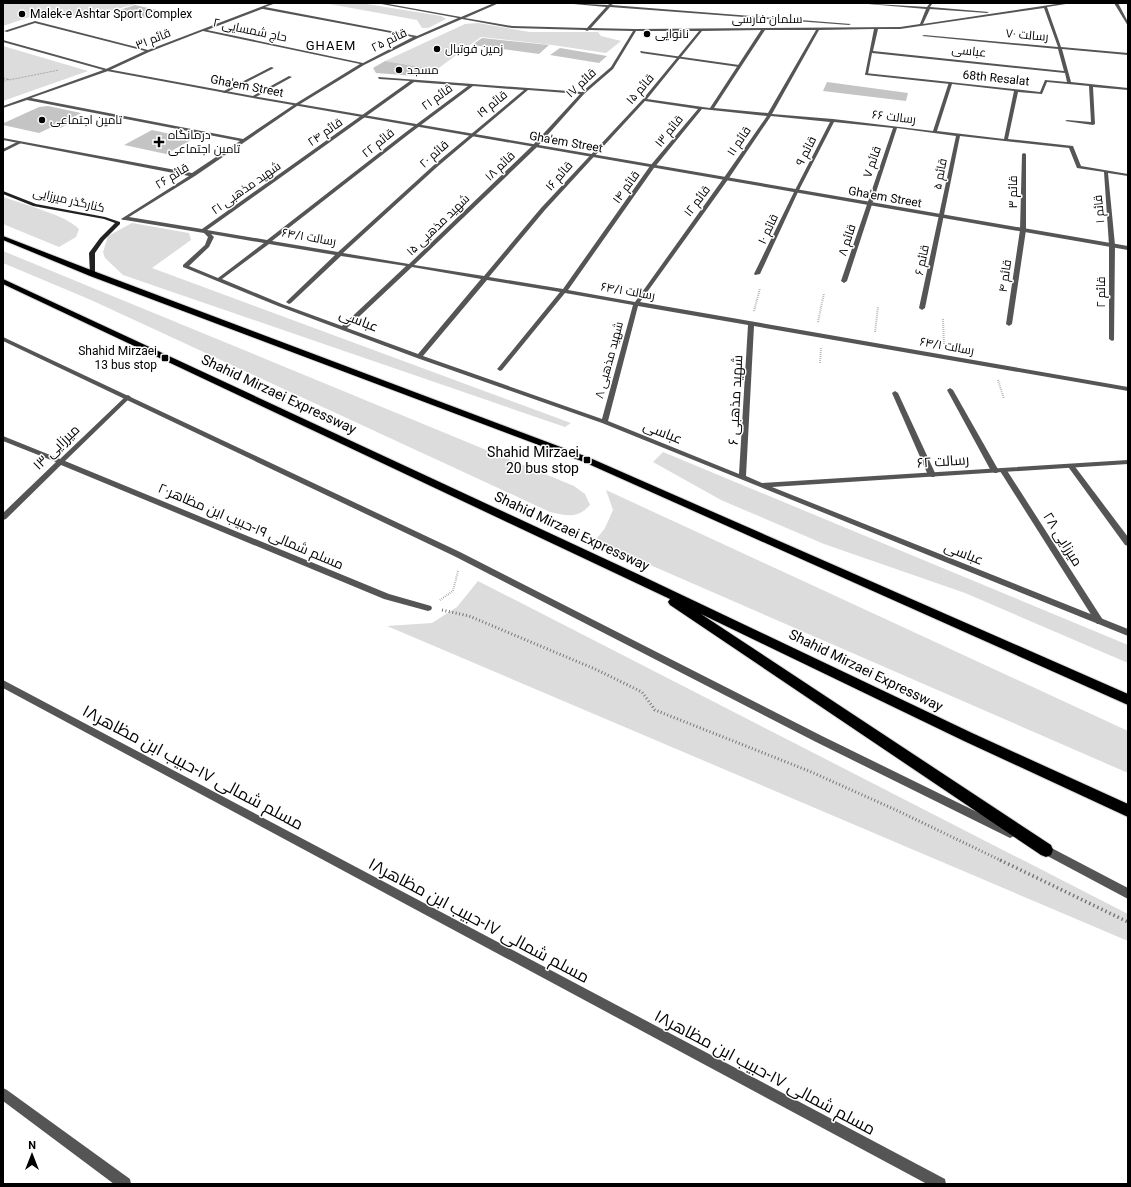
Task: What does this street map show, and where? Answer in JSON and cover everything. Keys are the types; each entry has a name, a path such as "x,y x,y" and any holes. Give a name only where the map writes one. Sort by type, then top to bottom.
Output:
{"highway":[{"path":"3,238 93,274 587,460 1112,693 1128,698"},
{"name":"Shahid Mirzaei Expressway","path":"3,281 1128,811"},
{"path":"640,580 1046,850"}],"main road":[{"name":"کنارگذر میرزایی","path":"3,192 35,205 105,218 118,223 102,239 92,253 93,274"}],"street":[{"name":"قائم ۳۱","path":"3,108 107,70 148,51 274,3"},
{"name":"سلمان فارسی","path":"378,3 512,27 587,30 900,28 1070,3"},
{"name":"قائم ۲۵","path":"296,105 363,64 417,37 497,3"},
{"path":"564,3 900,28"},
{"path":"587,30 611,3"},
{"path":"858,3 1001,13"},
{"path":"921,26 930,3"},
{"path":"1116,3 1128,25"},
{"path":"670,11 673,7"},
{"path":"1045,7 1060,48 1069,84"},
{"path":"263,8 417,37"},
{"path":"6,32 35,22 148,51"},
{"name":"قائم ۱۱","path":"726,180 770,114 818,29"},
{"path":"870,52 876,29"},
{"name":"حاج شمسایی ۲","path":"203,30 363,64"},
{"name":"قائم ۱۷","path":"534,147 583,93 612,68 635,30"},
{"name":"قائم ۱۵","path":"590,157 644,100 701,30"},
{"path":"711,109 763,30"},
{"name":"رسالت ۷۰","path":"924,36 1128,54"},
{"name":"Gha'em Street","path":"3,41 107,70 224,92 590,157 1128,248"},
{"path":"641,52 739,66"},
{"name":"عباسی","path":"870,52 1066,72"},
{"name":"68th Resalat","path":"870,52 866,74 1041,93 1046,81 1128,89"},
{"path":"224,92 272,68"},
{"path":"252,97 290,77"},
{"path":"379,78 583,93"},
{"name":"قائم ۲۴","path":"299,162 414,80"},
{"path":"935,132 950,82"},
{"name":"قائم ۲۱","path":"415,126 472,85"},
{"path":"1067,121 1093,124 1091,86"},
{"name":"قائم ۱۹","path":"469,136 527,89"},
{"path":"1006,140 1016,90"},
{"path":"28,98 242,140"},
{"name":"رسالت ۶۶","path":"644,100 701,108 833,120 1071,147 1079,167 1128,175"},
{"name":"قائم ۲۶","path":"118,223 193,175 242,140 296,105"},
{"name":"قائم ۱۳","path":"652,167 701,108"},
{"name":"قائم ۹","path":"796,192 833,120"},
{"name":"قائم ۲۲","path":"218,280 270,241 415,126"},
{"name":"قائم ۷","path":"868,204 895,127"},
{"name":"قائم ۵","path":"941,217 958,135"},
{"name":"قائم ۲۰","path":"289,302 339,253 469,136"},
{"path":"3,139 193,175"},
{"path":"3,151 19,143"},
{"name":"قائم ۱۸","path":"480,199 534,147"},
{"name":"قائم ۳","path":"1023,230 1024,154"},
{"name":"قائم ۱۶","path":"419,357 543,209 590,157"},
{"name":"شهید مذهبی ۲۱","path":"204,230 299,162"},
{"name":"قائم ۱۴","path":"500,369 564,291 652,167"},
{"name":"قائم ۱","path":"1106,171 1112,245"},
{"name":"قائم ۱۲","path":"636,304 684,235 726,180"},
{"name":"قائم ۱۰","path":"757,274 796,192"},
{"name":"شهید مذهبی ۱۵","path":"343,328 480,199"},
{"name":"قائم ۸","path":"844,281 868,204"},
{"name":"قائم ۶","path":"922,308 941,217"},
{"name":"رسالت ۶۴/۱","path":"124,218 204,230 564,291 1128,389"},
{"name":"عباسی","path":"204,230 211,237 207,246 185,266 419,357 604,422 1128,633"},
{"name":"قائم ۴","path":"1009,324 1023,230"},
{"name":"قائم ۲","path":"1112,245 1112,339"},
{"name":"شهید مذهبی ۸","path":"604,422 636,304"},
{"name":"شهید مذهبی ۶","path":"742,478 751,324"},
{"path":"3,339 457,554 819,740 1046,850 1128,894"},
{"path":"950,390 995,471"},
{"path":"895,393 932,475"},
{"name":"میرزایی ۱۳","path":"3,517 128,397"},
{"name":"مسلم شمالی ۱۹-حبیب ابن مظاهر۲۰","path":"3,438 387,597 428,608"},
{"name":"رسالت ۶۲","path":"760,485 1128,462"},
{"path":"1071,466 1128,543"},
{"name":"میرزایی ۲۸","path":"1004,470 1100,622"},
{"name":"مسلم شمالی ۱۷-حبیب ابن مظاهر۱۸","path":"3,684 940,1184"},
{"path":"3,1094 125,1184"}],"path":[{"path":"3,82 44,74 63,68"},
{"path":"3,71 3,79 9,80"},
{"path":"751,324 760,288"},
{"path":"815,335 824,293"},
{"path":"874,345 878,307"},
{"path":"944,319 944,357"},
{"path":"994,366 1004,399"},
{"path":"428,608 453,591 458,573 457,554"},
{"path":"428,608 469,616 595,669 642,692 655,710 810,771 896,810 1128,922"}],"shaded area":[{"name":"Malek-e Ashtar Sport Complex","path":"3,3 140,3 82,18 50,10 3,26"},
{"path":"324,3 361,3 441,16 446,19 428,28 422,28 417,20"},
{"path":"478,23 530,32 598,32 601,36 621,41 606,53 481,37 436,70 385,61 465,24"},
{"path":"3,46 88,71 3,101"},
{"path":"3,197 43,210 64,219 79,229 76,237 59,247 3,224"},
{"path":"132,223 189,233 191,240 152,268 571,423 565,427 123,275 105,258 103,252 108,236"},
{"path":"3,251 574,486 585,494 590,505 581,513 572,515 562,515 550,512 91,300 3,263"},
{"path":"663,452 1128,645 1128,663 965,593 824,544 721,500 653,462"},
{"path":"606,490 1128,731 1128,773 595,541 605,528 613,510"},
{"path":"478,581 1128,914 1128,941 387,626 432,623 457,607"}],"building":[{"path":"135,5 161,11 142,18 116,11"},
{"path":"482,38 549,45 539,54 472,45"},
{"path":"560,48 607,56 599,63 550,55"},
{"name":"مسجد","path":"385,61 426,68 416,76 376,73 373,68"},
{"path":"827,82 908,93 906,101 823,91"},
{"name":"تامین اجتماعی","path":"48,106 81,113 70,119 76,121 60,128 52,127 39,133 3,125 4,123 39,107"},
{"name":"درمانگاه تامین اجتماعی","path":"152,130 193,139 166,154 124,145"}],"place":[{"name":"Malek-e Ashtar Sport Complex","path":"22,14"},
{"name":"نانوایی","path":"647,34"},
{"name":"زمین فوتبال","path":"437,49"},
{"name":"مسجد","path":"399,70"},
{"name":"تامین اجتماعی","path":"42,120"},
{"name":"درمانگاه تامین اجتماعی","path":"159,142"},
{"name":"Shahid Mirzaei 13 bus stop","path":"165,358"},
{"name":"Shahid Mirzaei 20 bus stop","path":"587,460"}],"district":[{"name":"GHAEM","path":"331,45"}]}
